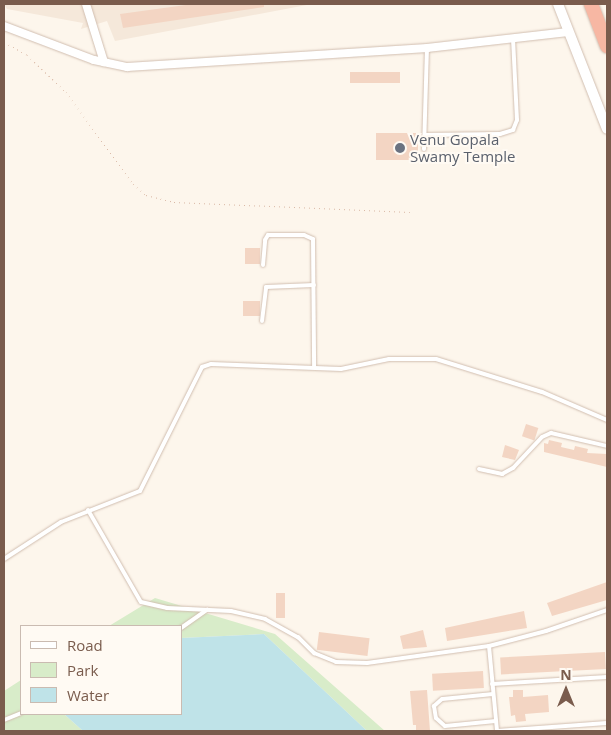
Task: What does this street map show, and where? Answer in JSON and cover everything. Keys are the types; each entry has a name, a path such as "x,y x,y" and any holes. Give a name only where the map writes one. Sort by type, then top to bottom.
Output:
{"highway":[{"path":"590,4 607,46"}],"main road":[{"path":"558,4 607,129"}],"street":[{"path":"86,4 104,62"},
{"path":"4,26 104,62 146,67 427,48 568,32"}],"lane":[{"path":"425,135 500,134 513,130 517,120 513,39"},
{"path":"424,149 427,48"},
{"path":"263,265 264,240 268,235 308,235 313,239 314,366"},
{"path":"262,320 266,287 314,285"},
{"path":"4,559 61,522 140,491 147,484 202,368 211,364 237,363 341,368 389,359 436,358 542,392 607,420"},
{"path":"479,469 502,474 513,468 542,437 551,433 607,446"},
{"path":"88,510 141,602 167,608 231,611 278,624 298,637 314,653 336,662 367,663 489,646 546,632 607,610"},
{"path":"182,627 207,610"},
{"path":"489,646 497,731 607,723"},
{"path":"492,684 607,677"},
{"path":"493,694 442,699 434,706 437,721 445,726 496,721"},
{"path":"4,720 20,713"}],"path":[{"path":"4,42 27,55 66,92 134,184 146,195 174,202 410,212"}],"shaded area":[{"path":"4,4 312,4 115,41 107,21 81,29 83,23 7,9"}],"green space":[{"path":"155,598 275,634 385,731 367,731 264,634 182,638 182,625 111,625"},
{"path":"20,681 20,715 65,715 83,731 4,731 4,691"}],"water":[{"path":"264,634 367,731 83,731 65,715 182,715 182,638"}],"building":[{"path":"193,4 264,4 264,7 123,28 120,14"},
{"path":"350,72 400,72 400,83 350,83"},
{"path":"376,133 418,133 418,160 376,160"},
{"path":"245,248 260,248 260,264 245,264"},
{"path":"243,301 260,301 260,316 243,316"},
{"path":"526,424 538,428 534,440 522,436"},
{"path":"549,440 562,443 561,447 574,450 575,446 588,449 587,453 607,454 607,467 544,452 544,443 548,444"},
{"path":"505,445 519,450 515,460 502,457"},
{"path":"607,582 607,600 552,616 547,603"},
{"path":"276,593 285,593 285,618 276,618"},
{"path":"524,611 527,628 447,641 445,628"},
{"path":"423,630 427,647 403,649 400,636"},
{"path":"319,632 370,638 367,656 317,650"},
{"path":"605,652 606,669 501,674 500,657"},
{"path":"483,671 484,688 433,691 432,674"},
{"path":"427,690 430,731 416,731 416,725 413,725 410,691"},
{"path":"513,690 523,690 523,697 548,695 549,712 525,714 526,721 516,722 515,715 511,716 509,697 513,697"}],"place":[{"name":"Venu Gopala Swamy Temple","path":"400,148"}]}
